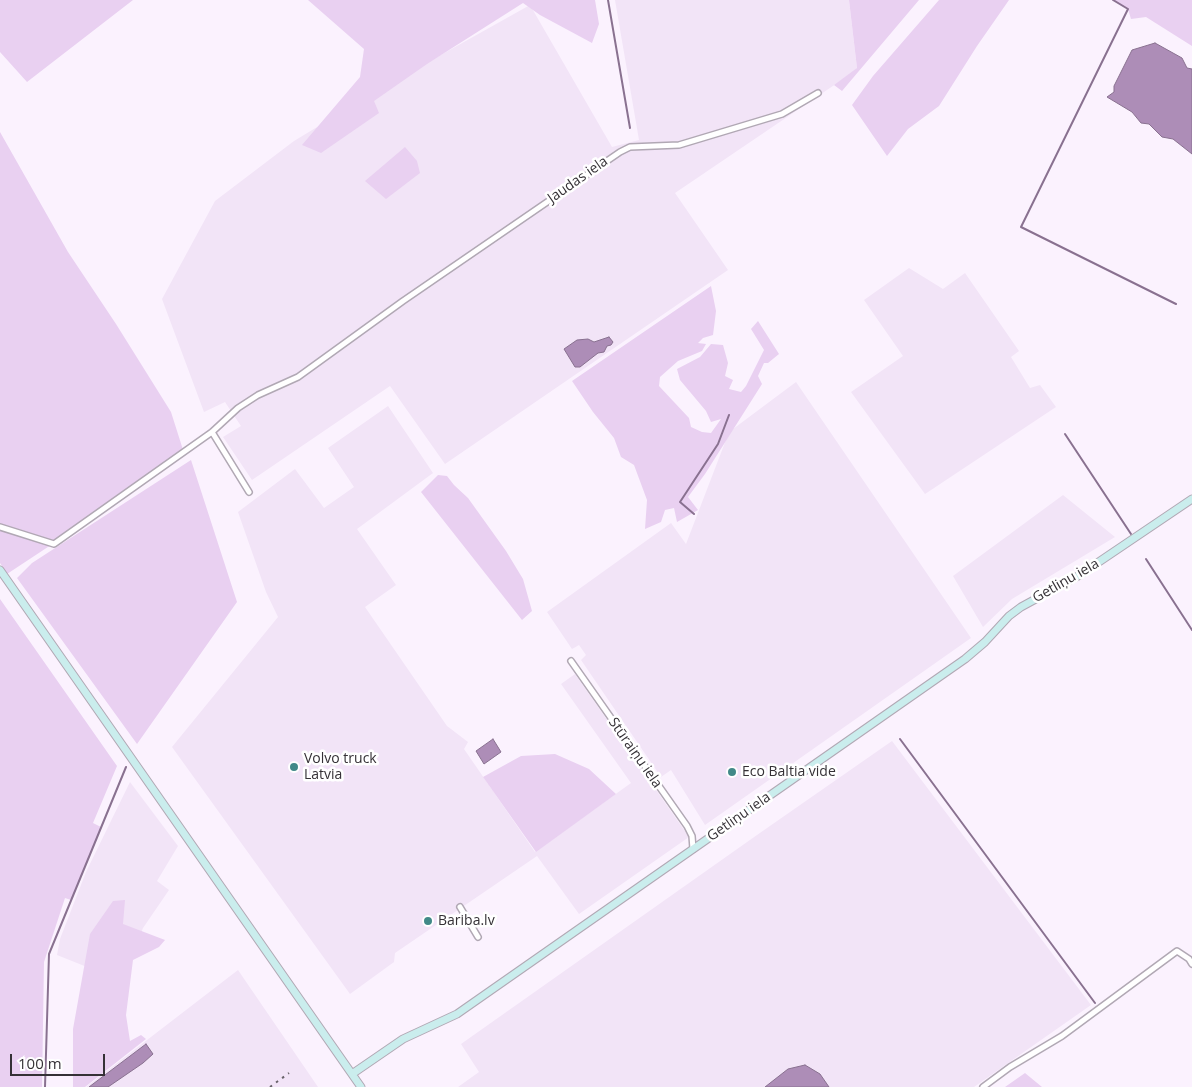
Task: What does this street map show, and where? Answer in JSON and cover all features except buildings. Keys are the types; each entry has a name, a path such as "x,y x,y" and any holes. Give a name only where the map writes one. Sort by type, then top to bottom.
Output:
{"street":[{"name":"Jaudas iela","path":"0,526 54,544 212,432 238,408 258,395 298,377 403,301 620,152 630,147 678,144 782,114 818,93"},
{"path":"212,432 249,492"},
{"name":"Getliņu iela","path":"352,1074 403,1039 457,1014 965,659 985,642 1009,616 1021,607 1078,576 1192,499"},
{"path":"0,570 361,1087"},
{"name":"Stūraiņu iela","path":"571,661 686,826 692,836 693,849"},
{"path":"460,907 478,937"},
{"path":"983,1087 1010,1067 1062,1036 1177,951 1189,959 1192,964"}],"shaded area":[{"path":"0,0 133,0 27,82 0,52"},
{"path":"308,0 595,0 599,24 592,43 540,15 523,3 427,64 374,101 379,113 321,153 302,145 360,77 364,49"},
{"path":"615,0 849,0 857,68 855,71 675,193 728,270 445,464 390,386 252,480 223,437 241,426 225,402 204,412 162,299 215,201 294,141 380,89 530,5 612,147 639,140"},
{"path":"849,0 919,0 842,91 834,85 857,68"},
{"path":"939,0 1009,0 939,106 908,129 887,156 852,105 873,76"},
{"path":"1113,0 1192,0 1192,46 1146,17 1131,19 1128,9"},
{"path":"1155,43 1182,58 1187,68 1192,69 1192,154 1173,139 1162,137 1149,124 1141,123 1132,112 1107,97 1114,92 1114,86 1132,50"},
{"path":"0,132 68,252 171,412 184,453 154,477 7,574 0,563"},
{"path":"405,147 417,161 420,173 386,199 365,181"},
{"path":"909,268 943,289 965,273 1019,351 1011,357 1030,388 1040,385 1056,407 925,494 851,392 903,356 864,300"},
{"path":"711,286 716,311 713,335 703,338 698,343 706,344 702,351 678,361 660,377 659,386 689,418 691,427 702,432 711,433 721,419 711,422 706,411 680,380 677,369 700,357 711,344 723,345 728,363 725,376 733,380 729,389 741,392 746,386 764,350 751,329 758,321 779,354 768,363 764,363 758,376 762,384 705,474 688,497 698,510 677,522 674,508 665,510 661,522 645,529 647,500 634,465 621,457 614,438 572,381"},
{"path":"609,337 613,342 611,345 607,346 604,352 598,353 580,367 575,367 564,349 577,340 588,339 594,342"},
{"path":"796,382 971,638 705,825 671,770 661,777 581,660 586,655 579,645 572,649 547,612 671,523 686,544 729,432"},
{"path":"388,406 433,473 357,529 396,585 365,607 447,726 468,742 464,749 535,852 631,783 561,684 575,674 689,837 579,914 537,856 395,953 394,962 350,994 172,747 278,617 266,592 238,512 295,469 324,508 354,487 328,448"},
{"path":"191,460 237,602 137,744 17,578 32,563"},
{"path":"438,475 447,476 468,498 506,551 523,579 532,611 522,620 421,492"},
{"path":"1063,495 1115,537 1012,599 983,627 953,576"},
{"path":"0,599 117,766 93,823 101,827 71,900 65,898 44,962 42,1087 0,1087"},
{"path":"493,739 501,752 484,764 476,751"},
{"path":"892,741 1091,1005 974,1087 458,1087 479,1072 461,1044"},
{"path":"555,754 589,769 616,794 536,852 483,777 521,756"},
{"path":"130,782 178,846 157,881 169,890 143,928 122,981 57,955 60,939 86,872"},
{"path":"125,900 123,924 165,940 159,947 133,960 126,1015 130,1041 141,1035 146,1039 85,1087 73,1087 73,1029 90,934 113,901"},
{"path":"238,970 318,1087 86,1087"},
{"path":"146,1044 153,1054 143,1063 108,1087 89,1087"},
{"path":"805,1065 820,1074 829,1087 765,1087 788,1069"},
{"path":"1025,1073 1042,1087 1005,1087"}],"waterway":[{"path":"608,0 630,128"},
{"path":"1113,0 1128,9 1021,227 1176,304"},
{"path":"694,514 680,502 718,444 729,415"},
{"path":"1065,434 1131,534"},
{"path":"1146,559 1192,630"},
{"path":"900,739 1095,1003"},
{"path":"45,1087 49,954 126,767"}],"railway":[{"path":"270,1087 289,1073"}],"place":[{"name":"Volvo truck Latvia","path":"294,767"},
{"name":"Eco Baltia vide","path":"732,772"},
{"name":"Bariba.lv","path":"428,921"}]}
